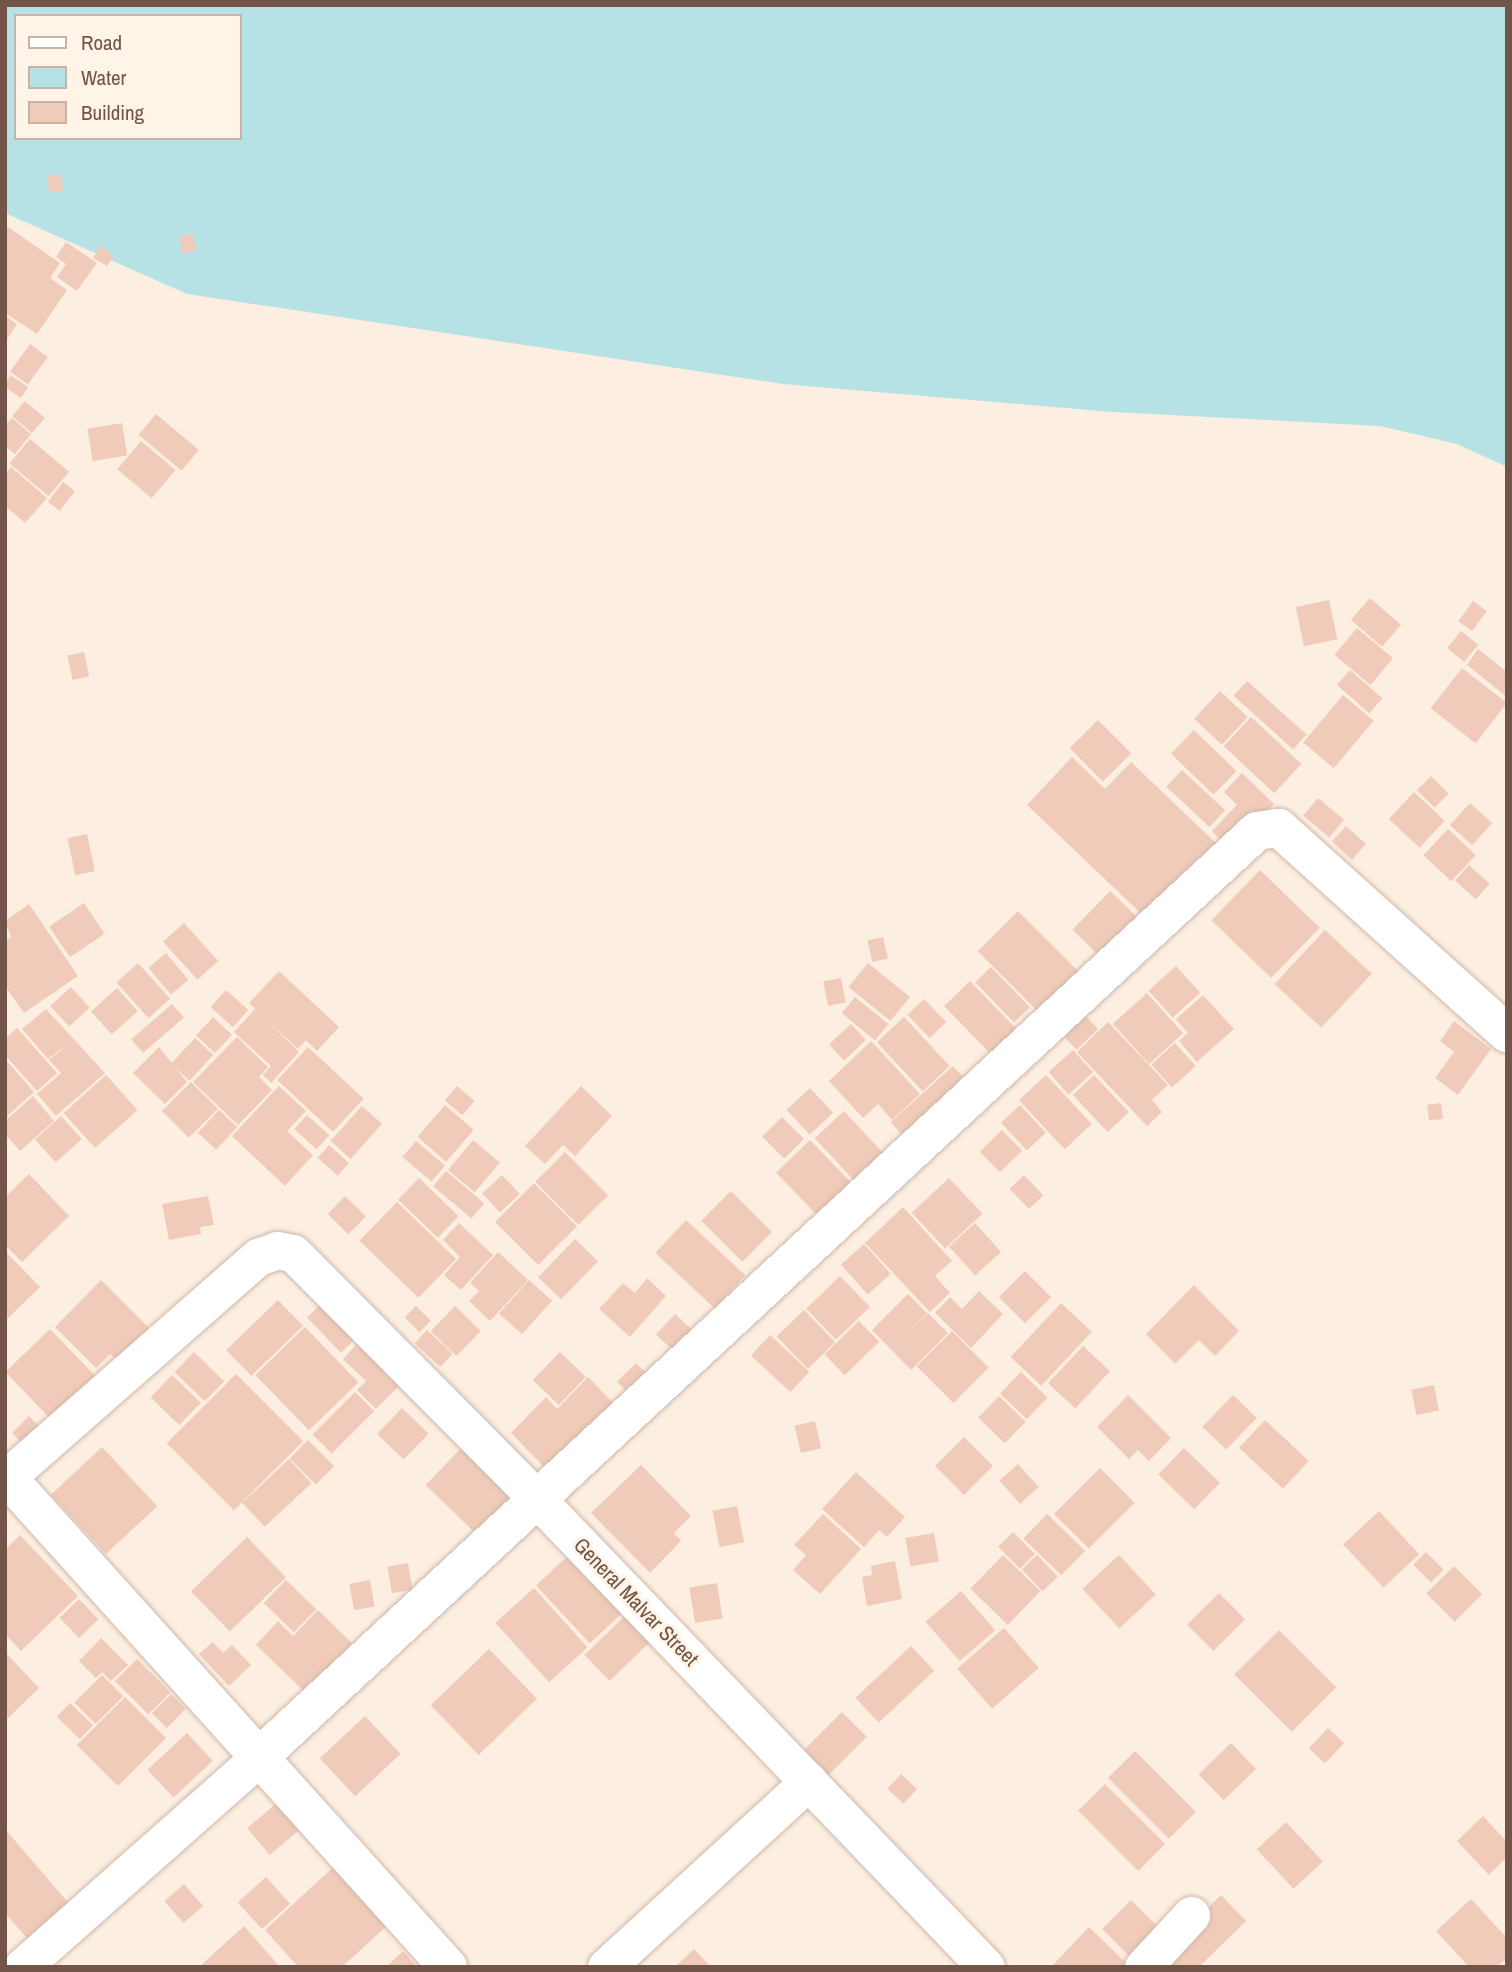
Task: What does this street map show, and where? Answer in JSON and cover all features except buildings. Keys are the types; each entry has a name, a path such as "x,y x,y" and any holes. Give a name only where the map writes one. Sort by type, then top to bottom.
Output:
{"street":[{"path":"22,1967 257,1759 789,1270 876,1181 1262,828 1279,828 1507,1033"},
{"name":"General Malvar Street","path":"6,1477 258,1257 277,1250 302,1260 538,1500 986,1967"},
{"path":"6,1477 257,1759 448,1967"},
{"path":"606,1967 809,1781"},
{"path":"1143,1967 1191,1914"}],"water":[{"path":"5,5 1507,5 1507,467 1457,444 1380,426 1112,412 783,384 187,294 5,213"}]}
